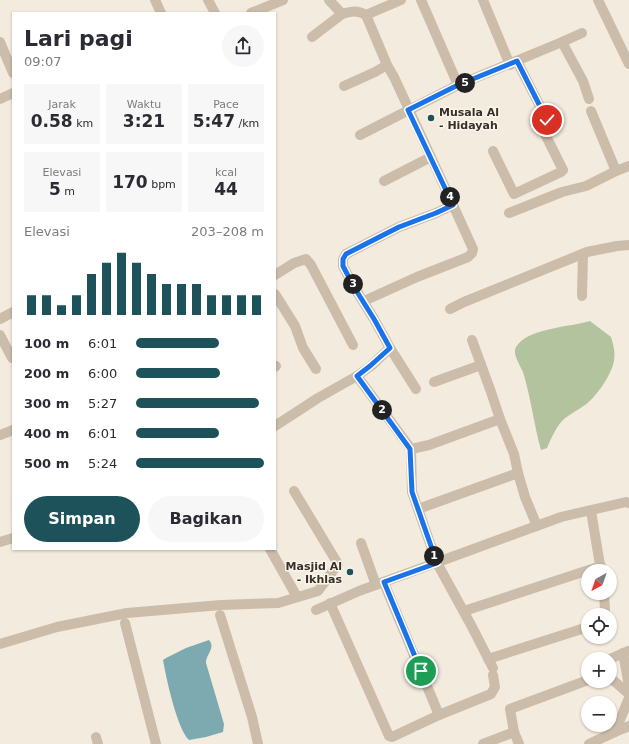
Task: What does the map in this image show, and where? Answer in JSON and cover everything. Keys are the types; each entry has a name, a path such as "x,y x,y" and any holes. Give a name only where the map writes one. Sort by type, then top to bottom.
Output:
{"street":[{"path":"155,0 161,12"},
{"path":"208,0 214,12"},
{"path":"253,12 265,4 283,0"},
{"path":"329,0 342,14"},
{"path":"366,15 401,0"},
{"path":"421,0 458,85"},
{"path":"483,0 513,63 547,120 542,128 563,170 514,194 493,151"},
{"path":"598,0 629,64"},
{"path":"312,37 342,14 359,11 366,15 387,65 394,77 473,249 472,253 468,257 416,277 364,301"},
{"path":"360,135 458,85 582,33"},
{"path":"0,42 12,71"},
{"path":"562,42 583,81 589,99"},
{"path":"344,86 387,65"},
{"path":"0,99 12,93"},
{"path":"591,111 616,171"},
{"path":"384,181 431,157"},
{"path":"509,213 562,192 586,186 629,166"},
{"path":"416,389 390,348 364,301 354,287 343,266 343,259 346,254 399,227 453,205"},
{"path":"450,309 583,254 617,246 629,245"},
{"path":"582,296 583,254"},
{"path":"276,274 294,263 306,259 311,265 352,345"},
{"path":"276,296 295,326 303,348 316,369"},
{"path":"0,319 12,313"},
{"path":"0,335 12,358"},
{"path":"472,340 500,420 514,454 525,498 537,526"},
{"path":"276,425 318,398 357,376 390,348"},
{"path":"434,382 481,365"},
{"path":"330,603 387,735 392,737 493,692 496,687 491,667 464,612 437,563 412,492 410,449 357,376"},
{"path":"410,449 500,420"},
{"path":"0,435 12,430"},
{"path":"418,509 518,473"},
{"path":"0,644 57,627 128,613 221,605 278,603 318,591 338,564 294,491"},
{"path":"316,610 330,603 380,584 561,517 628,501"},
{"path":"591,511 600,564"},
{"path":"0,542 12,538"},
{"path":"361,543 439,715"},
{"path":"271,550 297,597"},
{"path":"464,612 581,574"},
{"path":"220,615 252,717 258,744"},
{"path":"125,623 156,744"},
{"path":"491,667 581,630"},
{"path":"626,652 629,686"},
{"path":"519,744 514,732 510,709 581,683"},
{"path":"617,684 629,694"},
{"path":"617,727 629,698"},
{"path":"617,731 629,726"},
{"path":"484,744 514,732"},
{"path":"589,744 615,732"}],"green space":[{"path":"590,321 611,337 614,347 614,362 611,370 602,387 585,405 567,416 562,421 555,431 547,448 541,450 526,382 515,353 516,347 522,341 539,332"}],"water":[{"path":"209,640 211,643 211,648 206,663 224,724 223,732 189,740 180,725 176,714 163,660 186,648"}],"place":[{"name":"Musala Al - Hidayah","path":"431,118"},
{"name":"Masjid Al - Ikhlas","path":"350,572"}],"route":[{"path":"421,671 384,582 437,563 412,492 410,449 357,376 390,348 364,301 354,287 343,266 343,259 346,254 380,236 453,205 413,117 408,110 458,85 517,61 547,120"}]}
